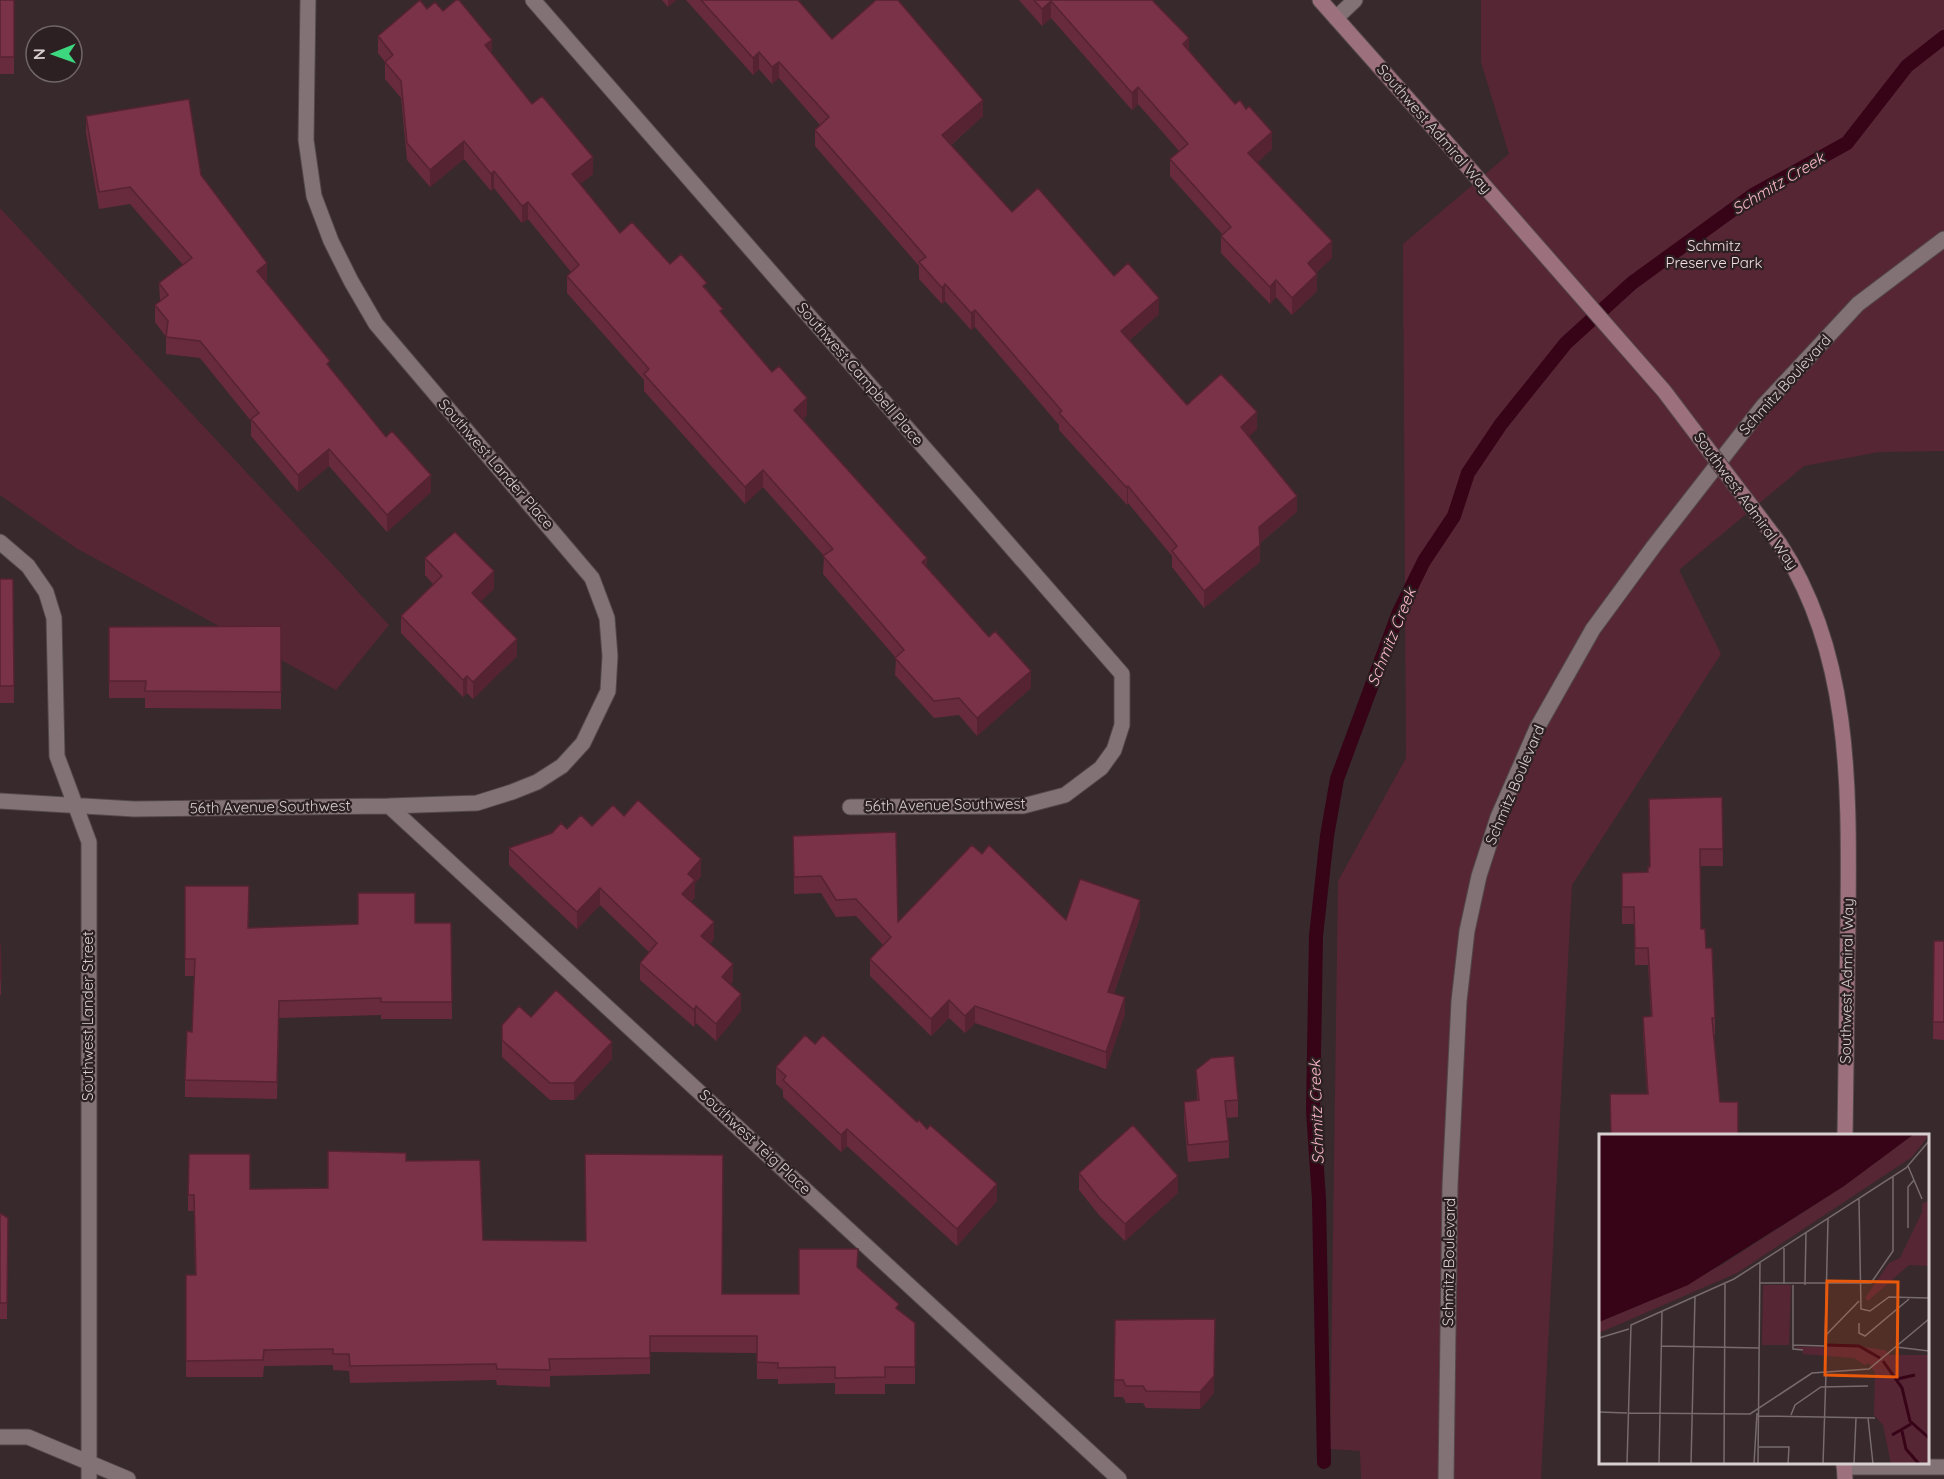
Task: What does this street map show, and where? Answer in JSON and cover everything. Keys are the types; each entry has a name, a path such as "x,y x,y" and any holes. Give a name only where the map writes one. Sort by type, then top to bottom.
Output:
{"main road":[{"name":"Southwest Admiral Way","path":"1320,0 1664,391 1779,543 1798,572 1827,643 1836,681 1842,725 1849,857 1845,1134"}],"street":[{"name":"Southwest Lander Place","path":"308,0 306,140 314,196 331,241 376,324 592,578 607,618 610,656 608,691 583,743 562,766 537,782"},
{"name":"Southwest Campbell Place","path":"533,0 1122,674 1122,725 1114,750 1101,768"},
{"path":"1336,18 1355,0"},
{"name":"Schmitz Boulevard","path":"1446,1479 1450,1186 1459,1001 1469,920 1479,876 1498,817 1537,728 1587,639 1654,546 1763,406 1858,304 1944,239"},
{"name":"Southwest Lander Street","path":"0,542 28,566 46,592 54,618 57,756 89,842 89,1471"},
{"name":"56th Avenue Southwest","path":"850,807 1023,806 1065,795 1101,768"},
{"name":"56th Avenue Southwest","path":"0,801 134,809 477,803 537,782"},
{"name":"Southwest Teig Place","path":"389,806 1119,1479"},
{"path":"0,1437 28,1437 89,1471 128,1479"},
{"path":"1844,1470 1944,1467"}],"green space":[{"name":"Schmitz Preserve Park","path":"1481,0 1944,0 1944,451 1879,452 1804,466 1679,570 1721,654 1572,885 1541,1479 1361,1479 1360,1451 1330,1449 1338,881 1406,758 1403,244 1509,154 1481,62"},
{"path":"0,208 389,625 336,690 76,548 0,495"}],"building":[{"path":"0,0 14,0 14,57 0,57"},
{"path":"420,0 427,9 435,2 443,11 459,0 492,40 485,45 532,104 542,96 593,157 572,174 620,233 632,222 670,264 681,254 707,283 703,286 723,309 720,311 772,372 779,366 807,398 794,410 927,558 922,562 989,637 995,631 1031,671 977,718 959,698 934,701 895,658 904,650 823,556 833,549 763,470 745,487 644,374 649,369 567,276 579,265 528,202 522,206 494,171 491,174 464,141 430,170 407,143 401,81 385,62 393,55 378,36"},
{"path":"701,0 798,0 832,39 876,0 898,0 983,100 942,135 1012,212 1038,188 1114,276 1128,263 1159,298 1121,331 1187,405 1221,374 1257,412 1241,427 1297,496 1259,527 1260,545 1204,591 1172,551 1177,546 1128,486 1127,488 1059,413 1062,411 975,310 971,313 945,284 942,288 919,262 926,257 815,130 829,117 779,62 772,67 759,52 753,58"},
{"path":"1034,0 1152,0 1189,38 1183,44 1235,104 1240,100 1246,109 1249,106 1272,132 1248,153 1332,241 1308,263 1317,274 1292,298 1276,280 1270,287 1221,236 1231,227 1170,159 1188,144 1138,87 1132,93 1051,1 1042,9"},
{"path":"189,99 201,175 267,263 257,271 330,361 327,364 386,437 392,431 431,475 387,515 329,449 298,475 251,419 259,413 200,341 166,337 168,321 155,305 168,295 159,283 192,258 130,187 99,192 86,116"},
{"path":"455,532 494,571 472,593 517,639 473,682 467,676 463,680 401,616 442,576 425,558"},
{"path":"0,579 13,579 14,686 0,686"},
{"path":"281,626 281,692 145,691 146,681 109,681 109,627"},
{"path":"1722,797 1723,849 1700,849 1701,929 1705,929 1706,948 1712,948 1715,1018 1712,1018 1720,1102 1738,1102 1738,1134 1611,1134 1610,1094 1648,1094 1643,1017 1652,1016 1648,948 1635,948 1634,907 1622,907 1622,873 1648,872 1648,867 1650,867 1649,799"},
{"path":"638,800 701,859 688,874 695,880 682,894 714,922 701,936 733,964 722,977 741,994 716,1024 696,1006 694,1010 640,963 657,943 600,888 577,912 509,848 552,833 561,823 567,829 581,815 592,826 613,805 624,816"},
{"path":"896,832 898,922 972,845 982,854 989,845 1066,920 1080,879 1140,900 1108,992 1125,997 1106,1052 975,1006 965,1016 949,1000 931,1019 870,959 891,937 856,899 836,900 821,876 794,877 793,836"},
{"path":"185,886 249,886 248,928 358,924 358,893 415,893 415,923 451,923 452,1002 381,1002 381,998 279,1001 277,1082 185,1080 187,1031 192,1032 195,959 185,959"},
{"path":"1934,941 1944,941 1944,1022 1933,1022"},
{"path":"556,990 612,1042 574,1083 550,1083 502,1040 502,1025 519,1006 531,1017"},
{"path":"805,1035 815,1044 823,1035 917,1122 919,1120 927,1129 930,1125 997,1184 957,1229 847,1129 841,1135 783,1080 786,1076 776,1067"},
{"path":"1234,1056 1238,1100 1225,1101 1229,1141 1188,1145 1184,1102 1199,1100 1196,1070 1211,1058"},
{"path":"1133,1125 1178,1176 1125,1224 1099,1198 1079,1173"},
{"path":"328,1151 406,1153 406,1161 480,1160 483,1240 586,1241 585,1154 723,1155 722,1294 799,1294 799,1249 858,1249 857,1267 899,1304 896,1308 915,1323 915,1367 885,1367 885,1377 835,1378 835,1367 778,1368 778,1363 757,1362 757,1336 650,1336 650,1358 549,1359 550,1370 497,1369 496,1364 350,1366 349,1354 333,1354 333,1349 264,1350 263,1360 186,1361 186,1275 196,1275 194,1195 188,1195 189,1154 250,1154 250,1189 328,1188"},
{"path":"0,1213 8,1218 7,1303 0,1303"},
{"path":"1215,1319 1214,1376 1200,1392 1146,1391 1143,1386 1126,1386 1123,1380 1114,1380 1115,1320"}],"waterway":[{"name":"Schmitz Creek","path":"1324,1462 1319,1199 1313,1111 1316,936 1327,836 1337,779 1399,612 1424,561 1454,516 1468,473 1501,424 1566,343 1632,283 1753,195 1847,143 1907,66 1944,37"}]}
